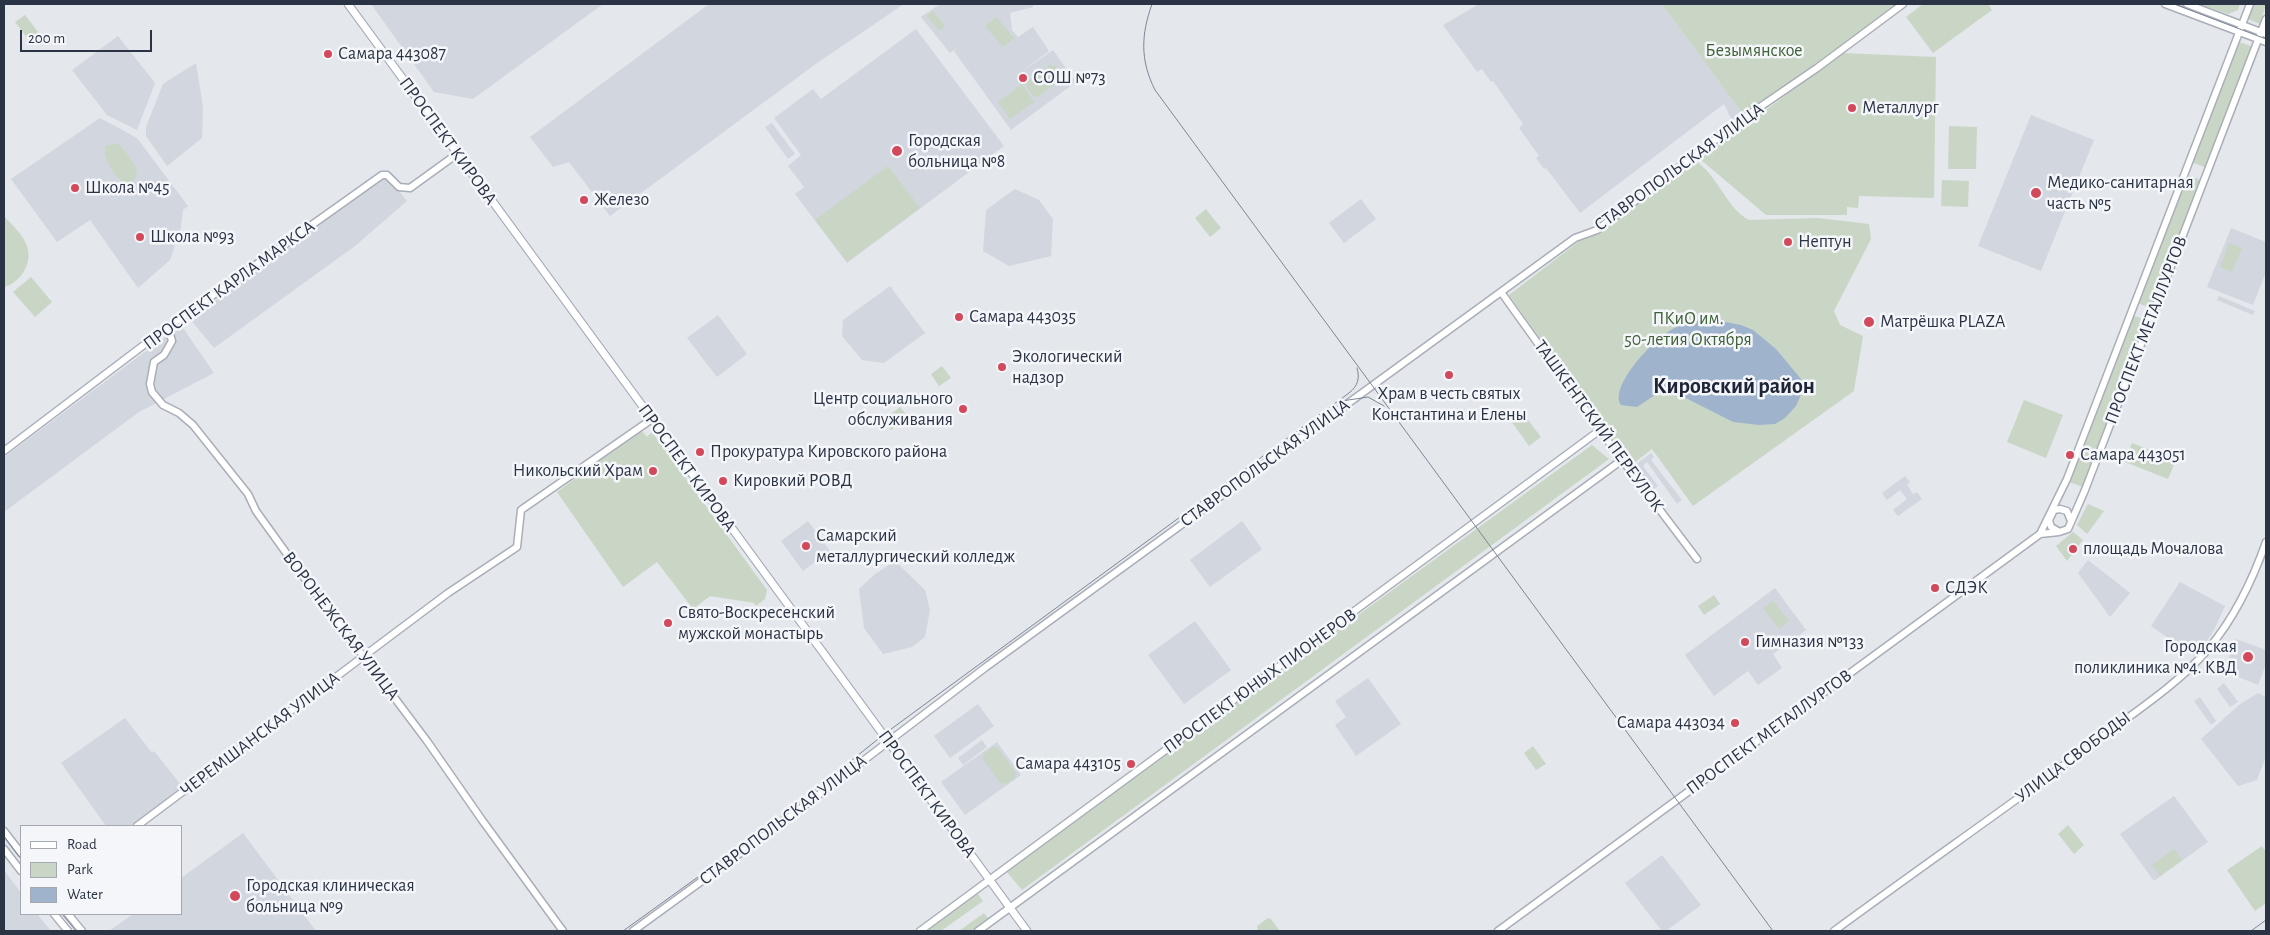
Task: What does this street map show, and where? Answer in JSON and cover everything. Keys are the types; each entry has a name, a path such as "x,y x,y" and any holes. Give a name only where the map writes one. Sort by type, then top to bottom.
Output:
{"main road":[{"name":"ПРОСПЕКТ КИРОВА","path":"348,4 1027,931"}],"street":[{"name":"СТАВРОПОЛЬСКАЯ УЛИЦА","path":"633,931 992,662 1575,238 1597,230 1741,120 1817,68 1903,4"},
{"path":"2165,4 2266,42"},
{"path":"2187,4 2264,33"},
{"name":"ПРОСПЕКТ МЕТАЛЛУРГОВ","path":"1498,931 2040,534 2067,479 2250,4"},
{"name":"ПРОСПЕКТ МЕТАЛЛУРГОВ","path":"2040,534 2064,531 2071,524 2258,39 2264,33 2266,19"},
{"name":"ПРОСПЕКТ КАРЛА МАРКСА","path":"4,452 168,327 382,175 387,175 399,187 410,188 457,154"},
{"name":"ТАШКЕНТСКИЙ ПЕРЕУЛОК","path":"1501,292 1622,460 1697,559"},
{"name":"ВОРОНЕЖСКАЯ УЛИЦА","path":"168,327 172,341 164,354 154,362 150,384 152,392 163,405 193,425 248,494 256,511 297,568 365,656 563,931"},
{"name":"ЧЕРЕМШАНСКАЯ УЛИЦА","path":"139,825 448,593 516,546 521,510 652,419"},
{"name":"ПРОСПЕКТ ЮНЫХ ПИОНЕРОВ","path":"920,931 1600,430"},
{"name":"ПРОСПЕКТ ЮНЫХ ПИОНЕРОВ","path":"978,931 1622,460"},
{"path":"2064,531 2056,531 2051,527 2051,512 2060,509 2067,511 2071,524"},
{"name":"УЛИЦА СВОБОДЫ","path":"1834,931 2062,766 2156,696 2196,662 2224,629 2239,603 2266,542"},
{"path":"4,830 20,852"},
{"path":"4,849 20,870"},
{"path":"55,915 68,931"},
{"path":"69,915 82,931"}],"shaded area":[{"path":"371,4 603,4 473,99 434,92"},
{"path":"709,4 904,4 817,63 610,216 569,162 553,167 530,137"},
{"path":"940,4 1033,4 1033,7 1010,13 1012,30 1018,37 1033,27 1049,51 1020,73 1053,50 1076,82 1011,130 954,51 960,46 950,53 921,17"},
{"path":"1479,4 1662,4 1744,116 1733,123 1724,104 1580,213 1546,168 1544,169 1536,158 1539,156 1519,128 1523,124 1493,81 1491,82 1482,69 1477,72 1443,25"},
{"name":"Городская больница №8","path":"916,29 1004,146 847,263 795,194 804,187 788,166 801,155 774,118 813,89 821,99"},
{"path":"118,36 155,83 137,130 107,115 72,70"},
{"path":"196,63 203,107 202,138 167,166 146,136 146,127 163,84"},
{"name":"Медико-санитарная часть №5","path":"2031,115 2094,140 2041,271 1978,246"},
{"path":"100,118 137,138 188,206 183,210 181,227 170,260 138,288 90,220 57,242 11,179"},
{"path":"772,123 795,154 788,159 765,127"},
{"path":"382,177 387,177 407,201 355,246 214,348 190,319"},
{"path":"1015,189 1039,200 1053,219 1051,256 1009,266 983,251 986,210"},
{"path":"1361,199 1376,219 1344,243 1329,223"},
{"path":"2231,228 2266,242 2266,272 2253,305 2207,287"},
{"path":"890,286 925,333 884,363 862,360 842,336 843,320"},
{"path":"2219,296 2255,311 2253,315 2217,300"},
{"path":"718,315 747,354 717,377 687,338"},
{"path":"181,325 214,373 139,412 4,512 4,457"},
{"path":"1651,453 1654,457 1651,460 1682,500 1677,504 1647,462 1643,466 1658,486 1650,492 1647,488 1650,485 1649,483 1645,486 1639,478 1643,474 1634,466"},
{"path":"1905,476 1910,482 1907,485 1913,494 1917,492 1922,499 1898,516 1893,510 1907,499 1900,490 1887,500 1882,493"},
{"name":"Самарский металлургический колледж","path":"808,521 830,551 803,571 781,541"},
{"path":"1242,521 1262,549 1210,587 1190,560"},
{"path":"2088,560 2130,593 2110,617 2078,573"},
{"path":"895,561 925,590 930,610 925,637 912,647 883,654 864,628 859,589 875,574"},
{"path":"2180,582 2225,606 2212,634 2194,656 2151,626"},
{"name":"Гимназия №133","path":"1775,588 1806,630 1773,654 1782,668 1758,685 1748,671 1714,696 1685,655"},
{"path":"1195,621 1231,670 1184,704 1148,655"},
{"name":"Городская поликлиника №4. КВД","path":"2236,639 2266,650 2266,664 2258,685 2224,671"},
{"path":"1368,678 1401,724 1356,756 1335,725 1346,717 1335,701"},
{"path":"2224,683 2238,702 2230,707 2217,689"},
{"path":"2258,693 2266,697 2266,756 2257,780 2238,786 2201,739 2239,705"},
{"path":"2200,697 2216,721 2211,725 2194,701"},
{"path":"978,704 994,726 950,758 934,736"},
{"path":"125,718 152,753 154,751 185,790 132,825 105,825 61,763"},
{"path":"982,740 987,747 963,765 958,758"},
{"path":"997,742 1021,775 965,815 941,782"},
{"path":"2174,796 2208,842 2154,881 2120,834"},
{"name":"Городская клиническая больница №9","path":"243,833 316,931 109,931 132,915 182,915 182,877"},
{"path":"1662,855 1701,905 1666,931 1662,931 1625,883"},
{"path":"4,870 20,892 20,915 38,915 51,931 4,931"}],"green space":[{"name":"Безымянское","path":"1662,4 1899,4 1744,116"},
{"path":"1923,4 1988,4 1992,10 1933,53 1906,17"},
{"path":"2199,4 2240,4 2238,10 2228,14"},
{"path":"2254,4 2266,4 2260,24 2248,19"},
{"path":"933,11 945,26 939,31 927,16"},
{"path":"25,15 38,32 28,39 15,22"},
{"path":"996,17 1014,38 1003,47 985,26"},
{"path":"2237,41 2253,47 2207,168 2191,162"},
{"name":"Металлург","path":"1842,53 1936,57 1934,198 1859,196 1858,208 1847,207 1847,215 1766,215 1700,159"},
{"path":"1050,65 1056,66 1062,74 1062,79 1038,97 1033,96 1026,83"},
{"path":"1022,84 1034,102 1010,119 998,102"},
{"path":"1949,126 1977,127 1976,169 1948,169"},
{"path":"116,143 124,150 136,167 136,178 132,182 128,183 120,180 107,161 105,155 106,146"},
{"name":"ПКиО им. 50-летия Октября","path":"1689,157 1707,171 1733,207 1749,220 1818,218 1869,224 1871,239 1834,311 1840,325 1863,336 1854,391 1693,506 1652,449 1630,466 1509,295"},
{"path":"888,166 920,208 847,262 815,220"},
{"path":"2187,175 2201,180 2152,308 2137,303"},
{"path":"1942,180 1969,181 1968,207 1941,206"},
{"path":"1206,209 1221,228 1210,237 1195,218"},
{"path":"4,216 24,240 28,257 25,270 21,276 4,287"},
{"path":"2229,243 2242,248 2232,272 2220,267"},
{"path":"31,277 52,302 35,317 13,292"},
{"path":"2132,315 2146,320 2083,487 2069,482"},
{"path":"942,366 951,378 939,386 931,374"},
{"path":"2024,400 2063,415 2046,458 2007,442"},
{"path":"900,407 908,417 891,430 883,420"},
{"path":"1522,412 1541,437 1529,446 1511,421"},
{"path":"641,430 647,437 652,432 767,590 765,599 756,606 754,603 710,596 693,609 657,562 623,587 557,492"},
{"path":"2132,443 2176,460 2168,479 2125,462"},
{"path":"1592,445 1609,459 1022,890 1006,871"},
{"path":"2088,504 2104,511 2087,534 2077,525"},
{"path":"2073,532 2083,540 2067,561 2056,546"},
{"path":"1714,595 1720,604 1704,615 1698,606"},
{"path":"1773,601 1789,621 1779,629 1763,608"},
{"path":"1533,746 1546,764 1536,770 1524,753"},
{"path":"993,747 997,747 1016,773 1015,778 1006,784 1000,783 983,759 983,755"},
{"path":"2068,825 2084,845 2074,854 2058,834"},
{"path":"2262,846 2266,852 2266,903 2255,911 2227,870"},
{"path":"2174,849 2182,860 2160,876 2152,865"},
{"path":"977,893 983,901 941,931 925,931"},
{"path":"984,913 989,919 972,931 959,931"},
{"path":"1268,918 1271,919 1280,931 1258,931 1257,926"}],"water":[{"path":"1706,318 1741,325 1753,330 1776,349 1801,379 1802,392 1796,406 1785,418 1775,424 1759,425 1733,422 1672,391 1658,393 1637,407 1621,405 1619,397 1621,388 1633,366 1642,355 1666,333 1690,322"}],"tram line":[{"path":"1152,4 1148,15 1144,47 1147,68 1155,90 1773,931"},
{"path":"2174,4 2266,39"},
{"path":"623,931 784,815 883,735 1349,393 1358,382 1357,368"},
{"path":"1342,401 1368,397 1384,406"},
{"path":"4,836 20,858"},
{"path":"63,915 76,931"},
{"path":"2251,931 2266,920"}],"place":[{"name":"Самара 443087","path":"328,54"},
{"name":"СОШ №73","path":"1023,78"},
{"name":"Металлург","path":"1852,108"},
{"name":"Городская больница №8","path":"897,151"},
{"name":"Школа №45","path":"75,188"},
{"name":"Медико-санитарная часть №5","path":"2036,193"},
{"name":"Железо","path":"584,200"},
{"name":"Школа №93","path":"140,237"},
{"name":"Нептун","path":"1788,242"},
{"name":"Самара 443035","path":"959,317"},
{"name":"Матрёшка PLAZA","path":"1869,322"},
{"name":"Экологический надзор","path":"1002,367"},
{"name":"Храм в честь святых Константина и Елены","path":"1449,375"},
{"name":"Центр социального обслуживания","path":"963,409"},
{"name":"Прокуратура Кировского района","path":"700,452"},
{"name":"Самара 443051","path":"2070,455"},
{"name":"Никольский Храм","path":"653,471"},
{"name":"Кировкий РОВД","path":"723,481"},
{"name":"Самарский металлургический колледж","path":"806,546"},
{"name":"площадь Мочалова","path":"2073,549"},
{"name":"СДЭК","path":"1935,588"},
{"name":"Свято-Воскресенский мужской монастырь","path":"668,623"},
{"name":"Гимназия №133","path":"1745,642"},
{"name":"Городская поликлиника №4. КВД","path":"2248,657"},
{"name":"Самара 443034","path":"1735,723"},
{"name":"Самара 443105","path":"1131,764"},
{"name":"Городская клиническая больница №9","path":"235,896"}],"district":[{"name":"Кировский район","path":"1734,386"}]}
